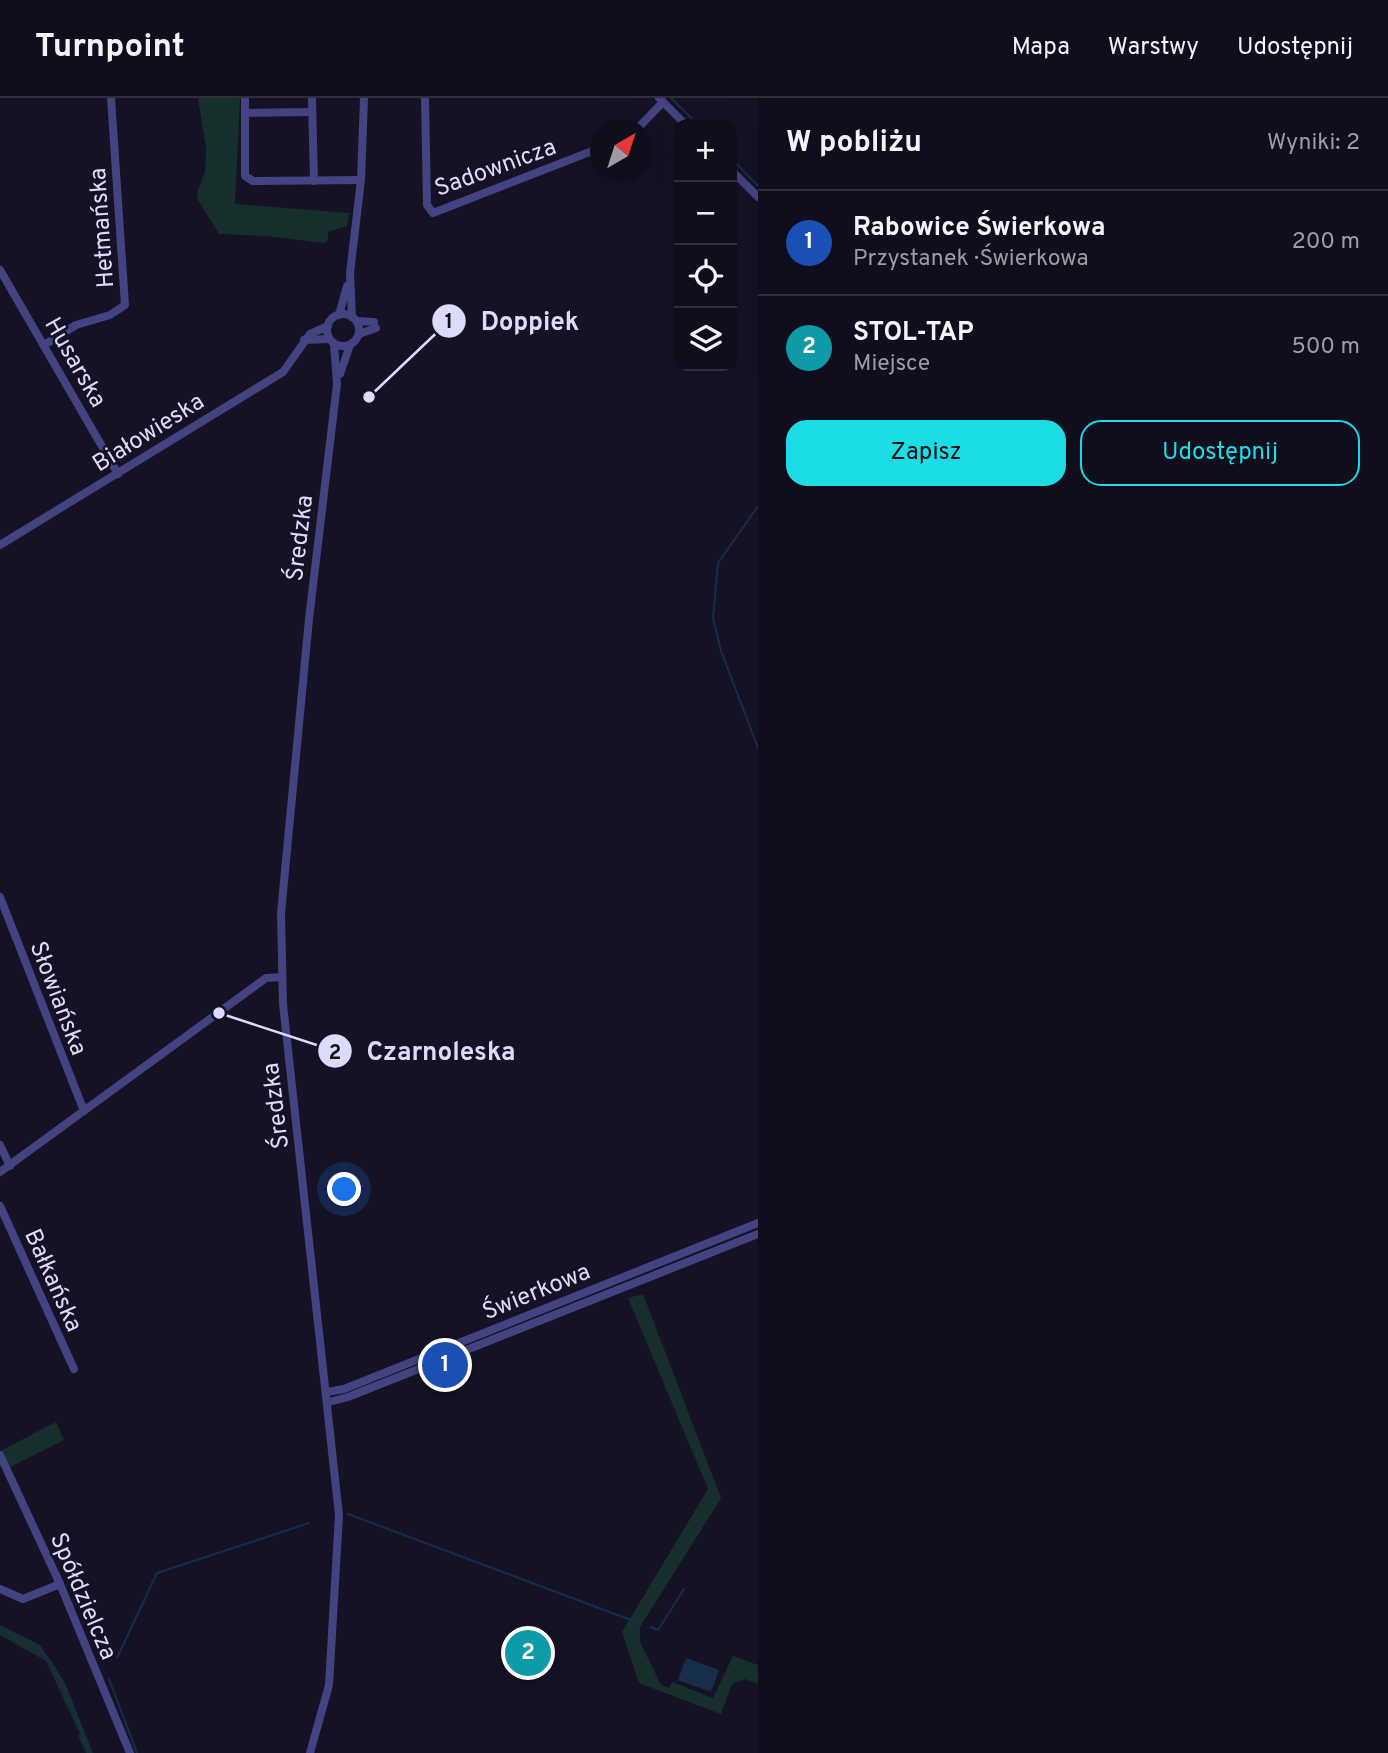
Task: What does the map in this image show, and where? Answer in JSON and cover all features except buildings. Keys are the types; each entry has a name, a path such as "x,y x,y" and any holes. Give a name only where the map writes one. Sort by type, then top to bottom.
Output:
{"street":[{"name":"Hetmańska","path":"44,345 76,325 110,315 125,305 111,98"},
{"path":"245,98 245,176 248,180 361,180"},
{"path":"312,98 314,181"},
{"path":"332,341 328,326 339,315 350,273 361,180 364,98"},
{"name":"Sadownicza","path":"425,98 427,205 433,213 590,152"},
{"path":"645,119 661,100 680,119"},
{"path":"245,113 312,112"},
{"path":"737,175 758,197"},
{"name":"Husarska","path":"0,270 118,474"},
{"path":"350,273 354,319 359,334"},
{"path":"304,340 350,345 359,334 375,325 339,315"},
{"name":"Białowieska","path":"0,545 283,372 304,340 328,326"},
{"name":"Średzka","path":"332,341 337,384"},
{"name":"Średzka","path":"310,1753 326,1699 339,1543 337,1477 281,976 281,913 305,657 337,384 350,345"},
{"name":"Słowiańska","path":"0,897 84,1111"},
{"path":"0,1172 266,978 281,976"},
{"path":"0,1146 9,1166"},
{"name":"Bałkańska","path":"0,1206 74,1369"},
{"name":"Świerkowa","path":"328,1397 758,1223"},
{"name":"Świerkowa","path":"328,1397 348,1397 758,1234"},
{"name":"Spółdzielcza","path":"0,1456 60,1584 130,1753"},
{"path":"0,1590 23,1599 60,1584"}],"green space":[{"path":"198,98 240,98 235,204 349,213 347,226 328,232 328,240 323,243 267,236 219,234 198,200 197,192 205,172 206,148"},
{"path":"643,1294 721,1498 640,1627 640,1642 661,1685 669,1688 672,1682 713,1698 733,1656 758,1665 758,1684 745,1679 732,1684 721,1714 639,1683 622,1632 708,1489 628,1298"},
{"path":"56,1422 64,1440 10,1467 2,1450"},
{"path":"0,1625 40,1645 65,1683 93,1753 86,1753 46,1661 0,1635"}],"water":[{"path":"686,1658 719,1670 711,1692 678,1680"}],"waterway":[{"path":"671,98 692,119"},
{"path":"737,164 758,186"},
{"path":"758,506 718,563 713,618 721,651 758,748"},
{"path":"348,1514 639,1623"},
{"path":"117,1658 157,1573 309,1523"},
{"path":"651,1627 658,1630 684,1589"},
{"path":"0,1629 35,1645 45,1654 68,1695 90,1753"},
{"path":"109,1679 137,1753"}],"place":[{"name":"Doppiek","path":"369,397"},
{"name":"Czarnoleska","path":"219,1013"},
{"name":"Rabowice Świerkowa","path":"445,1365"},
{"name":"STOL-TAP","path":"528,1653"}]}
